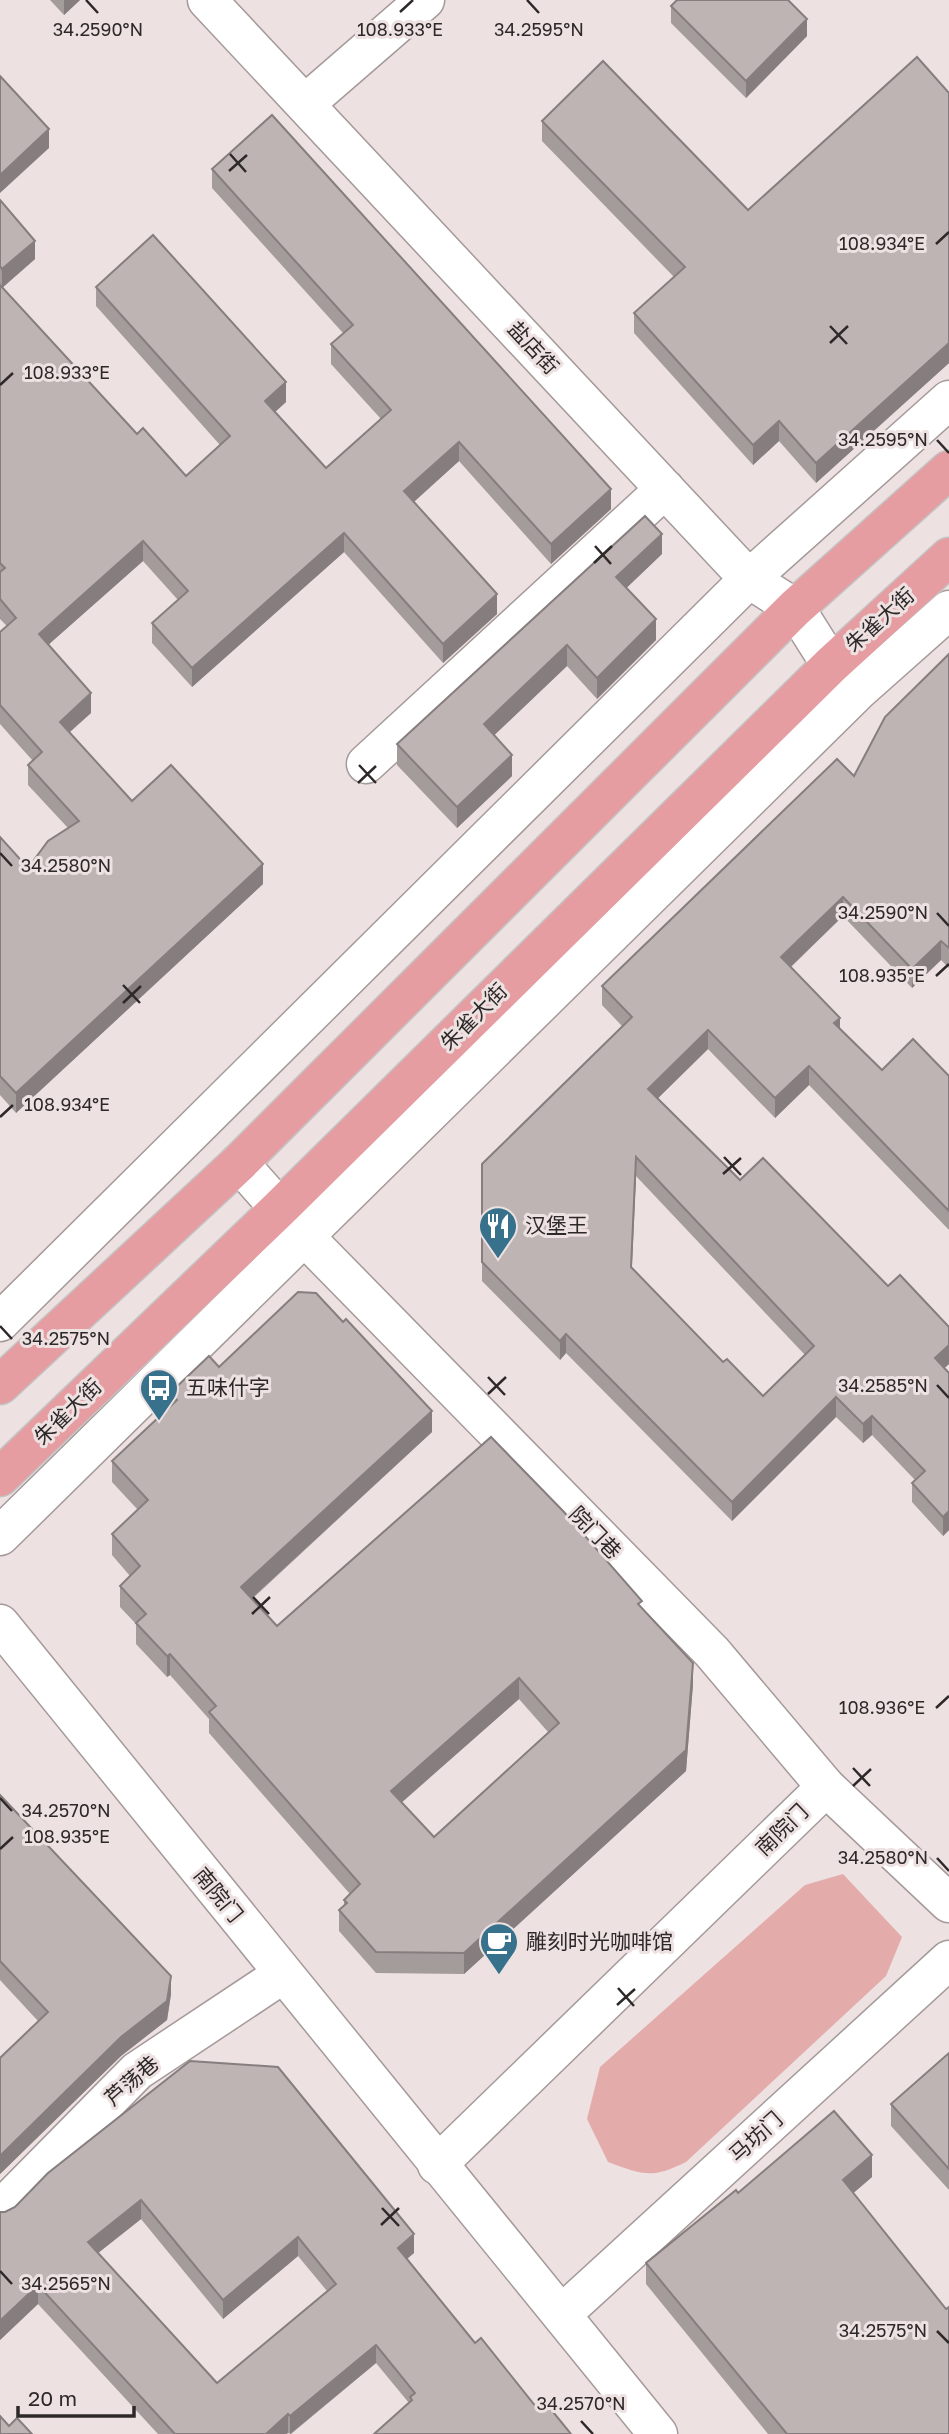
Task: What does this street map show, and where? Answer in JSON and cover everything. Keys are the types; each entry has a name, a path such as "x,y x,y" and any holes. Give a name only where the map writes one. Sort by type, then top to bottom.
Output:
{"main road":[{"path":"0,1385 239,1163 795,608 949,470"},
{"name":"朱雀大街","path":"0,1477 291,1222 831,665 949,557"}],"street":[{"name":"盐店街","path":"207,0 749,579 795,608 831,665 859,690"},
{"path":"305,104 425,0"},
{"path":"0,1322 749,579 949,400"},
{"path":"366,764 665,489"},
{"path":"0,1536 291,1222 859,690 949,610"},
{"name":"院门巷","path":"239,1163 291,1222 712,1652 826,1787 949,1903"},
{"name":"南院门","path":"0,1624 437,2165 562,2314 617,2387 658,2434"},
{"name":"南院门","path":"437,2165 826,1787"},
{"name":"马坊门","path":"562,2314 949,1960"},
{"name":"芦荡巷","path":"0,2210 137,2071 283,1974"}],"shaded area":[{"path":"843,1874 902,1937 886,1976 686,2162 664,2171 647,2173 608,2162 587,2119 600,2067 805,1885"}],"building":[{"path":"677,0 788,0 807,19 746,81 671,6"},
{"path":"917,57 949,93 949,343 816,463 779,421 753,445 634,313 685,267 542,121 603,61 748,210"},
{"path":"0,76 49,129 0,175"},
{"path":"272,115 611,489 551,544 459,442 404,491 497,594 443,644 344,533 192,668 152,623 188,591 143,541 39,634 91,693 60,722 132,801 171,765 263,864 16,1093 0,1076 0,837 28,868 48,841 79,821 28,765 42,752 0,705 0,632 16,618 0,599 0,572 5,568 0,563 0,285 137,434 143,428 186,476 230,436 96,287 153,235 286,382 265,401 326,468 391,410 331,344 353,325 212,169"},
{"path":"0,200 35,241 2,269 0,266"},
{"path":"645,516 662,534 616,577 656,619 597,678 567,645 484,724 512,755 457,807 397,744"},
{"path":"949,654 949,948 941,941 912,969 843,897 781,957 840,1018 834,1023 882,1070 913,1039 949,1076 949,1211 809,1066 775,1098 708,1030 648,1089 740,1180 763,1158 888,1286 900,1275 949,1327 949,1345 935,1358 949,1373 949,1511 943,1517 912,1483 925,1471 872,1416 863,1424 836,1397 732,1502 566,1334 560,1341 482,1262 482,1164 632,1017 602,986 837,759 854,776 885,717","holes":["636,1157 814,1346 763,1396 727,1359 723,1362 631,1267"]},
{"path":"298,1292 316,1293 343,1322 346,1319 432,1411 241,1587 277,1626 491,1437 564,1512 642,1601 638,1604 693,1663 686,1750 464,1953 376,1952 339,1910 347,1903 344,1900 360,1884 209,1712 216,1706 170,1654 167,1656 136,1623 146,1614 120,1586 140,1566 112,1534 148,1500 112,1461 177,1400 170,1393 209,1356 219,1367","holes":["519,1678 559,1723 434,1837 391,1791"]},
{"path":"0,1795 171,1976 167,2001 121,2037 0,2156 0,2058 48,2012 0,1961"},
{"path":"949,2053 949,2169 891,2104"},
{"path":"190,2061 278,2067 414,2234 398,2248 475,2343 481,2338 537,2408 545,2402 571,2434 374,2434 412,2400 410,2397 415,2393 376,2345 266,2434 175,2434 38,2285 0,2321 0,2212 15,2207 48,2173","holes":["141,2200 223,2300 298,2237 336,2284 217,2383 88,2242"]},
{"path":"834,2111 872,2155 843,2180 946,2309 949,2307 949,2434 787,2434 646,2263 736,2190 738,2193"},
{"path":"0,2416 9,2426 17,2418 32,2434 0,2434"}],"place":[{"name":"汉堡王","path":"498,1260"},
{"name":"五味什字","path":"159,1422"},
{"name":"雕刻时光咖啡馆","path":"499,1976"}]}
